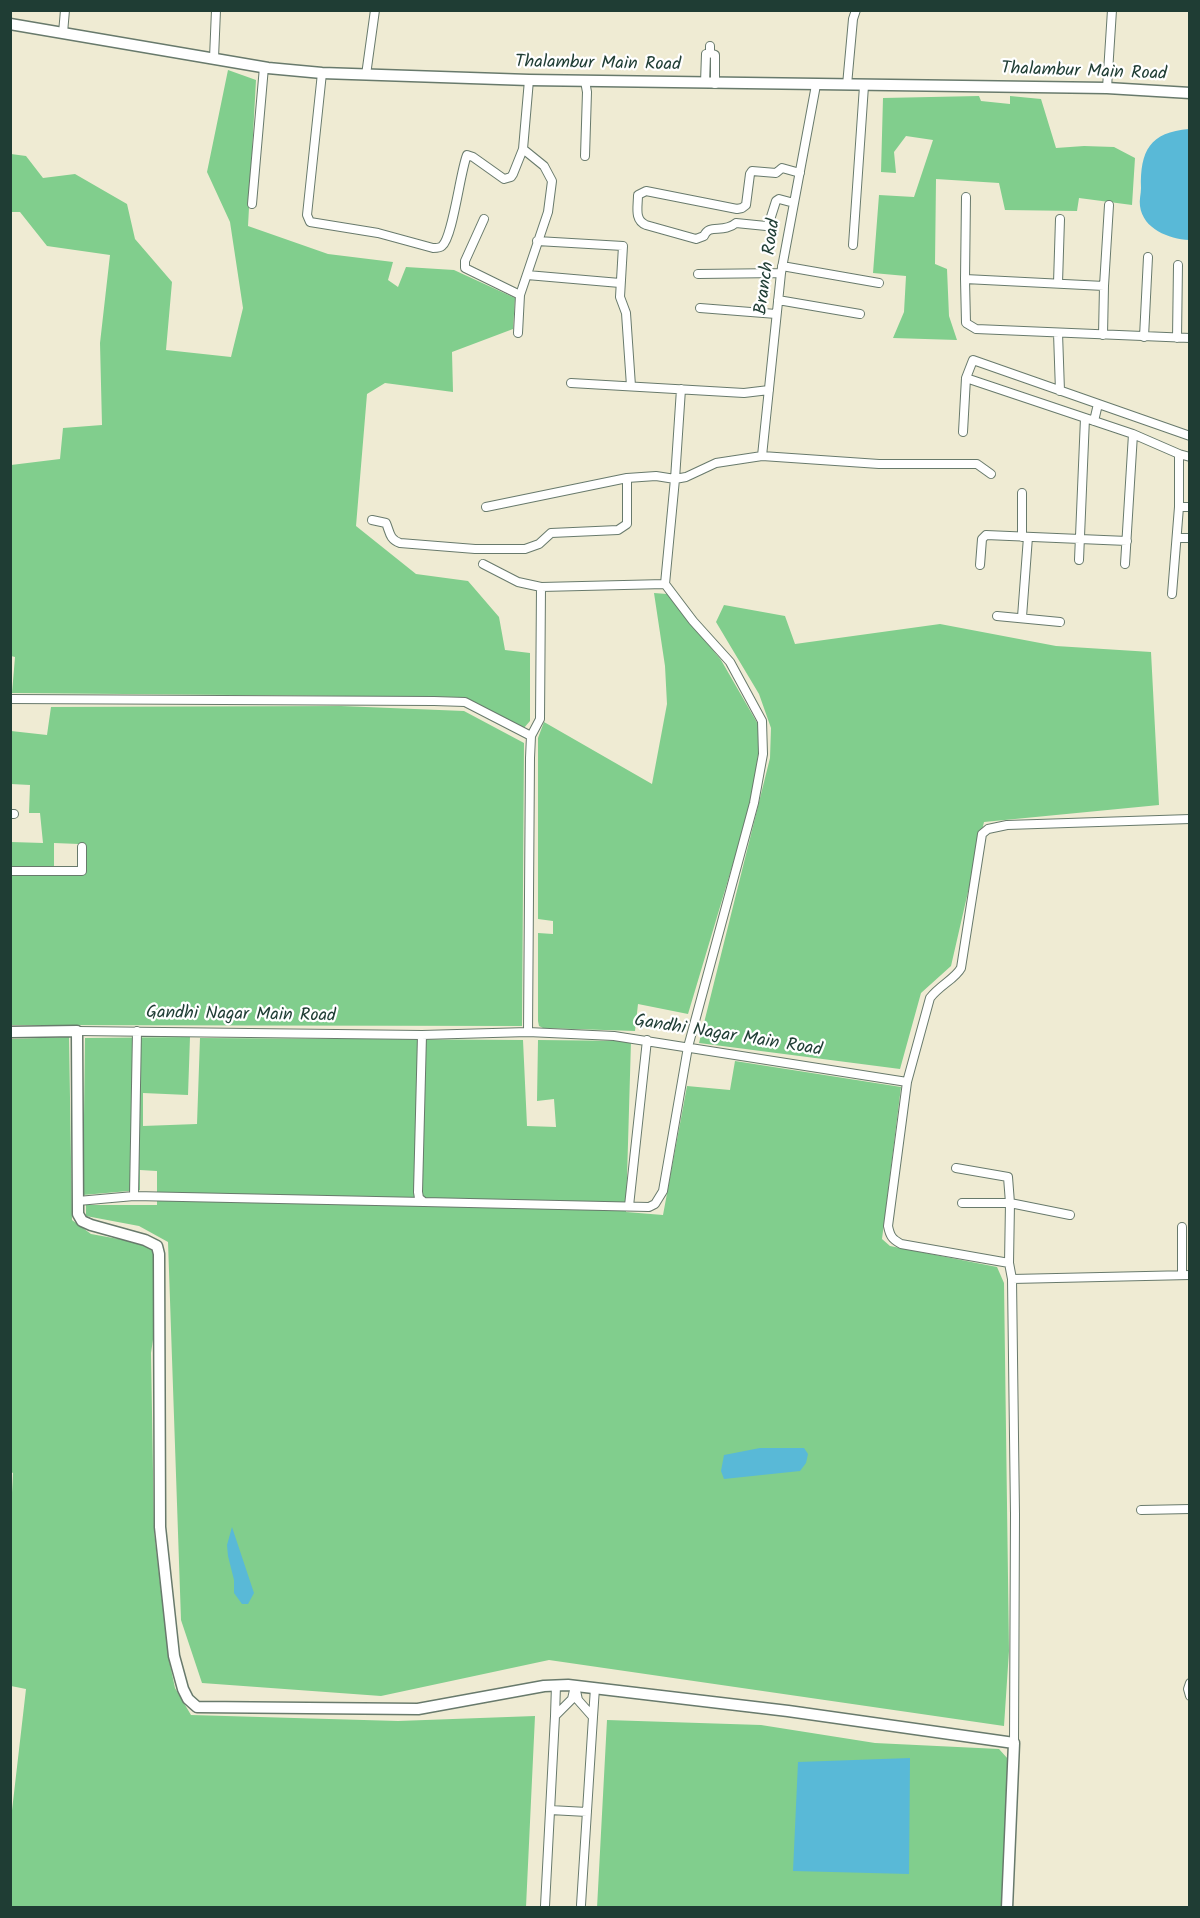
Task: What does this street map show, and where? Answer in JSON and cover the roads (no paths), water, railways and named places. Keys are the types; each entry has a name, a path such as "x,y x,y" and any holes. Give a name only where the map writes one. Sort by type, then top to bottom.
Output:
{"street":[{"path":"63,33 65,10"},
{"path":"214,58 216,10"},
{"path":"366,75 375,10"},
{"path":"847,86 852,27 856,10"},
{"path":"1107,88 1112,10"},
{"name":"Thalambur Main Road","path":"10,24 264,67 322,73 529,80 1107,88 1190,93"},
{"path":"710,49 706,54 710,83"},
{"path":"252,204 264,67"},
{"path":"322,73 307,215 310,222 378,233 433,248 444,244 453,218 467,155 504,178 508,179 513,174 523,149 529,80"},
{"path":"585,81 587,92 585,156"},
{"name":"Branch Road","path":"762,456 781,269 816,85"},
{"path":"853,245 864,86"},
{"path":"518,333 520,295 548,212 552,181 544,166 523,149"},
{"path":"794,203 779,199 776,201 769,224 766,226 736,223 726,229 709,229 704,236 696,239 640,222 637,218 638,195 646,191 737,209 746,205 752,171 776,173 782,168 800,173"},
{"path":"966,197 966,323 971,327 979,330 1190,338"},
{"path":"1103,335 1109,205"},
{"path":"736,223 737,209"},
{"path":"484,219 465,261 465,268 520,295"},
{"path":"1058,283 1060,219"},
{"path":"537,241 623,246 620,297 626,313 631,386"},
{"path":"1144,337 1148,257"},
{"path":"1177,338 1178,265"},
{"path":"698,274 781,269 879,283"},
{"path":"528,274 620,283"},
{"path":"965,279 1104,286"},
{"path":"778,300 860,314"},
{"path":"700,308 777,314"},
{"path":"1058,333 1060,391"},
{"path":"963,432 966,378 973,360 1190,436"},
{"path":"966,378 1133,434 1190,457"},
{"path":"571,383 744,393 769,390"},
{"path":"78,1201 134,1196 649,1207 655,1204 663,1191 688,1047 754,803 763,754 762,721 730,662 693,621 665,584 681,389"},
{"path":"1094,421 1098,404"},
{"path":"1078,560 1085,418"},
{"path":"1125,564 1133,434"},
{"path":"1172,594 1179,507 1179,454"},
{"path":"486,507 627,478 656,476 675,479 686,477 716,463 762,456 879,464 977,464 991,474"},
{"path":"372,520 386,523 388,533 400,543 475,549 525,549 539,544 546,535 551,533 618,530 623,527 627,524 627,478"},
{"path":"1022,493 1025,537 1022,617"},
{"path":"1179,507 1190,507"},
{"path":"980,565 982,539 986,535 1127,541"},
{"path":"1176,538 1190,538"},
{"path":"483,564 518,582 541,587 665,584"},
{"path":"528,1032 530,758 531,736 540,719 541,587"},
{"path":"997,616 1060,622"},
{"path":"10,699 465,702 531,736"},
{"path":"1009,1263 901,1244 892,1239 888,1226 907,1082 930,998 938,987 958,974 961,968 982,834 988,829 1007,825 1190,819"},
{"path":"10,871 81,871 82,847"},
{"path":"77,1031 78,1214 82,1221 91,1225 145,1240 157,1246 160,1527 174,1656 183,1689 188,1700 197,1707 418,1709 556,1685 788,1711 1014,1743"},
{"path":"134,1196 138,1031"},
{"name":"Gandhi Nagar Main Road","path":"10,1032 138,1031 422,1035 528,1032 614,1035 907,1082"},
{"path":"422,1035 418,1192 419,1198 424,1202"},
{"path":"629,1206 647,1040"},
{"path":"956,1168 1008,1177 1010,1203 1009,1263 1012,1280 1016,1515 1014,1743 1007,1908"},
{"path":"962,1203 1010,1203 1070,1215"},
{"path":"1012,1280 1186,1275 1182,1227"},
{"path":"1141,1510 1190,1509"},
{"path":"1190,1683 1188,1689 1190,1696"},
{"path":"545,1906 556,1685"},
{"path":"555,1716 572,1699 575,1686"},
{"path":"575,1686 578,1700 593,1717"},
{"path":"581,1905 595,1688"},
{"path":"550,1810 587,1812"}],"water":[{"path":"1189,129 1189,240 1173,238 1152,227 1142,214 1140,202 1141,175 1145,154 1150,146 1165,134"},
{"path":"760,1448 804,1448 808,1454 806,1463 800,1471 724,1479 721,1471 724,1455"},
{"path":"232,1527 254,1593 248,1604 242,1604 234,1593 234,1580 227,1545"},
{"path":"910,1758 909,1874 793,1871 798,1762"}]}
